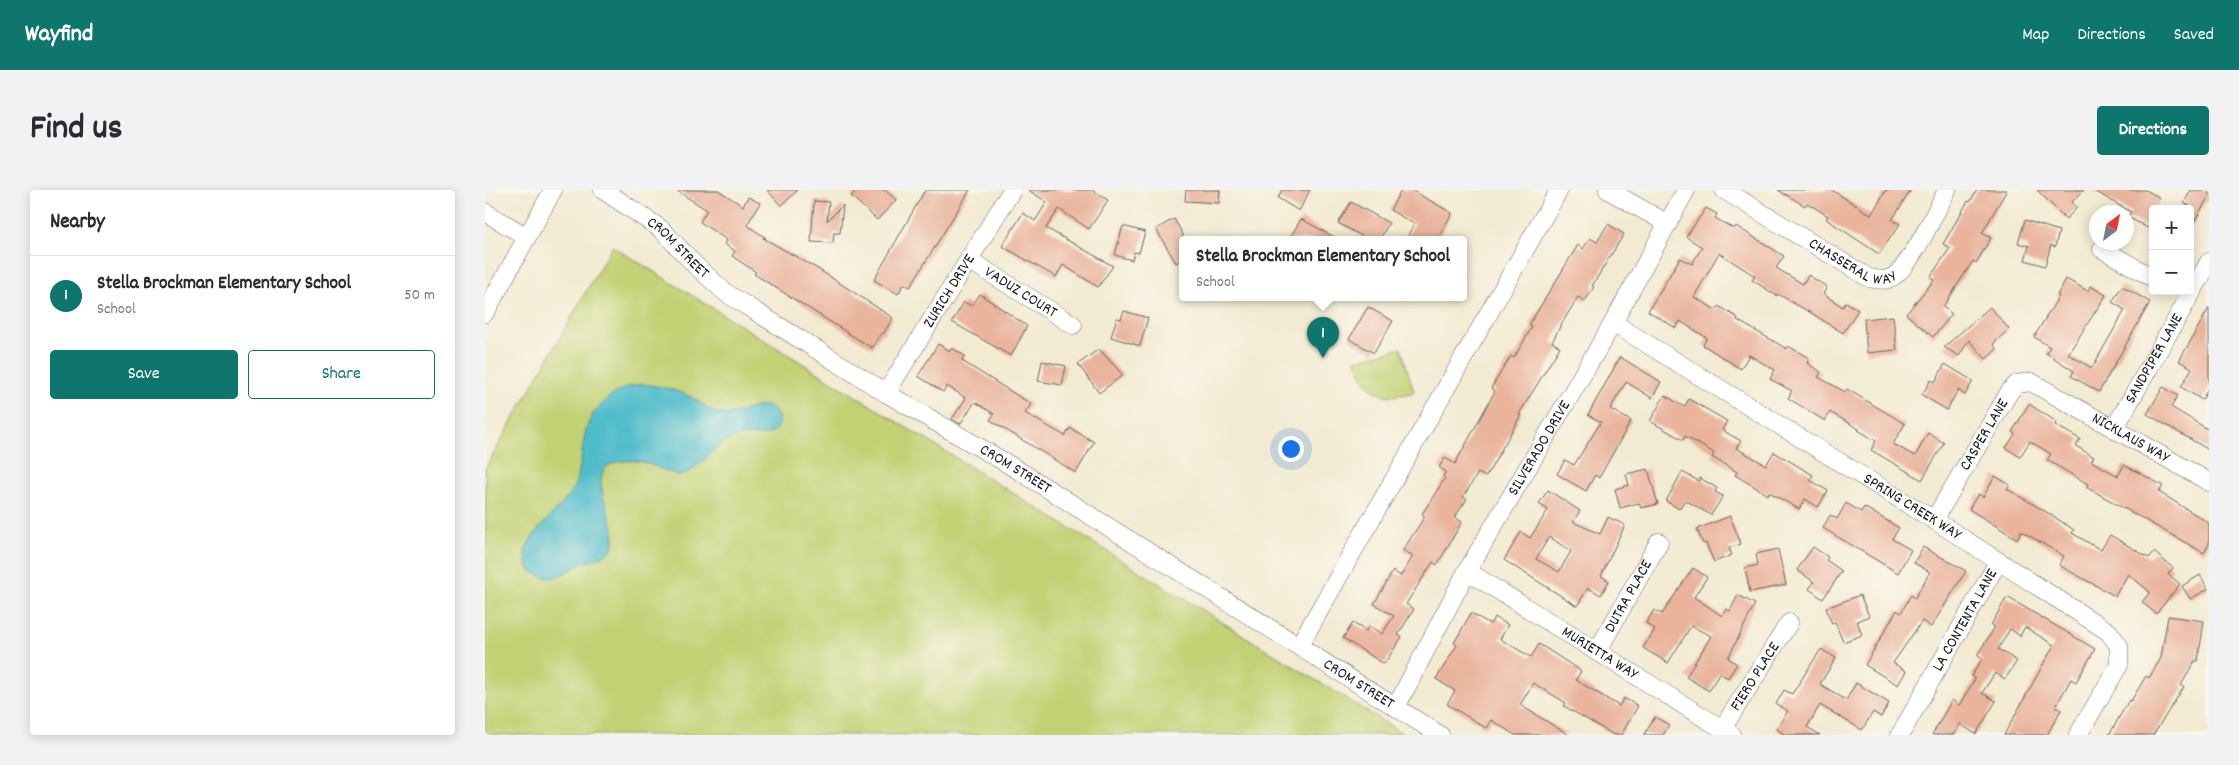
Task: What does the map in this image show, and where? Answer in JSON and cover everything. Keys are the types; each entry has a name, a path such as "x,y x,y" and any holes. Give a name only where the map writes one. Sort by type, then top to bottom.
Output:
{"street":[{"path":"485,313 553,190"},
{"name":"CROM STREET","path":"603,190 661,228 696,266 726,293 886,393 1013,467 1440,735"},
{"name":"ZURICH DRIVE","path":"886,393 1013,190"},
{"path":"1299,646 1559,190"},
{"path":"1609,190 1667,224"},
{"name":"CHASSERAL WAY","path":"1724,190 1869,278 1880,280 1894,276 1906,264 1947,190"},
{"name":"SILVERADO DRIVE","path":"1396,707 1467,571 1613,323 1683,191"},
{"path":"485,212 527,237"},
{"path":"2104,250 2149,276"},
{"name":"VADUZ COURT","path":"969,260 1073,324"},
{"name":"SANDPIPER LANE","path":"2194,280 2209,262"},
{"name":"SANDPIPER LANE","path":"2114,429 2182,295"},
{"name":"SPRING CREEK WAY","path":"1613,323 1934,520 2109,632 2119,646 2119,665 2078,735"},
{"name":"CASPER LANE","path":"1934,520 2010,391 2017,384 2031,382 2051,393"},
{"name":"NICKLAUS WAY","path":"2051,393 2209,482"},
{"name":"DUTRA PLACE","path":"1597,652 1659,542"},
{"name":"LA CONTENTA LANE","path":"1900,735 1998,562"},
{"name":"MURIETTA WAY","path":"1467,571 1727,732"},
{"name":"FIERO PLACE","path":"1727,732 1789,623"}],"green space":[{"path":"612,246 1405,735 485,735 485,469"},
{"path":"1401,348 1414,392 1392,396 1376,392 1365,380 1356,360"}],"water":[{"path":"642,384 679,392 722,414 730,414 756,407 771,407 780,423 771,433 740,436 725,442 696,467 681,476 637,461 614,463 605,469 601,479 602,490 613,529 614,540 611,550 555,577 549,578 536,574 528,568 525,551 534,535 565,501 575,484 585,434 593,414 615,393 631,386"}],"building":[{"path":"676,190 718,190 743,206 748,197 760,203 747,225 766,238 763,238 818,269 893,318 883,334 881,333 872,348 754,274 756,272 732,256 735,251 724,244 727,240 700,222 707,210"},
{"path":"767,190 798,190 781,206"},
{"path":"857,190 885,190 896,200 877,220 851,196"},
{"path":"925,190 970,190 910,287 904,284 898,294 874,280"},
{"path":"1028,190 1092,190 1108,200 1089,229 1059,209 1046,228 1113,266 1098,287 1063,265 1056,277 1002,246 1023,213 1035,221 1047,202"},
{"path":"1186,190 1220,190 1219,203 1185,201"},
{"path":"1282,190 1310,190 1299,211 1278,198"},
{"path":"1401,190 1411,190 1452,213 1440,236 1408,236 1414,224 1390,210"},
{"path":"1778,190 1832,190 1871,215 1886,190 1911,190 1892,220 1900,224 1879,254 1826,219 1828,216 1807,203 1805,206"},
{"path":"1977,190 2007,190 1982,233 1991,238 1976,263 1973,261 1943,307 1952,314 1933,337 1906,314 1934,280 1930,277 1950,248 1943,244 1968,201 1970,202"},
{"path":"2037,190 2084,190 2072,202 2077,208 2066,219"},
{"path":"2093,190 2146,190 2160,198 2156,205 2149,205 2149,229 2134,220 2134,205 2119,205"},
{"path":"2191,190 2209,190 2209,196 2194,222 2194,205 2184,203"},
{"path":"814,201 829,202 827,221 843,205 840,233 834,233 833,243 811,242"},
{"path":"1351,202 1389,223 1382,236 1362,236 1338,223"},
{"path":"1706,208 1717,214 1715,218 1734,229 1736,226 1784,256 1776,268 1803,284 1808,275 1827,287 1823,294 1843,307 1846,302 1858,310 1843,333 1752,280 1755,276 1719,253 1694,297 1716,310 1719,306 1738,318 1737,320 1787,349 1788,346 1809,358 1807,363 1821,372 1818,377 1845,392 1847,389 1905,424 1893,444 1915,456 1928,433 1944,443 1922,480 1871,450 1876,441 1859,429 1830,412 1825,421 1788,398 1792,391 1770,379 1775,370 1749,355 1741,369 1703,345 1707,338 1680,321 1676,328 1648,311 1680,258 1692,264 1702,247 1686,237"},
{"path":"1174,219 1183,234 1183,236 1179,236 1179,261 1176,263 1156,229"},
{"path":"1301,219 1332,236 1291,236"},
{"path":"2025,220 2059,231 2055,247 2051,245 2045,266 2025,260 2029,246 2018,243"},
{"path":"1608,224 1624,234 1585,301 1578,297 1562,323 1552,342 1560,347 1519,414 1521,415 1486,477 1478,473 1463,497 1467,499 1455,517 1462,522 1437,565 1433,562 1406,604 1414,609 1398,635 1402,637 1384,664 1343,638 1353,623 1366,631 1369,626 1382,634 1394,616 1374,604 1393,571 1401,576 1413,556 1403,550 1425,516 1422,514 1445,478 1443,476 1446,472 1439,467 1445,458 1455,464 1495,391 1491,388 1511,356 1514,358 1532,327 1529,325 1578,245 1583,249 1590,238 1597,242"},
{"path":"1123,226 1145,232 1139,253 1134,252 1132,260 1115,255"},
{"path":"2066,279 2088,291 2090,286 2106,295 2068,354 2092,368 2125,310 2112,302 2122,286 2150,302 2099,392 2071,376 2074,371 2046,353 2050,347 2034,337 2059,296 2057,295"},
{"path":"980,294 1027,326 1011,356 952,322 964,302 972,306"},
{"path":"1368,307 1393,321 1374,353 1349,339"},
{"path":"1990,307 2009,329 1993,344 1997,349 1986,359 1969,340 1959,356 1944,347"},
{"path":"2209,308 2209,387 2202,400 2181,387 2192,368 2179,361"},
{"path":"1124,311 1148,318 1140,346 1111,337 1117,318 1121,319"},
{"path":"1893,316 1897,350 1867,353 1864,319"},
{"path":"938,344 950,351 952,348 965,356 962,361 1031,404 1025,413 1065,436 1070,428 1094,442 1076,473 990,420 994,414 975,402 960,424 952,419 966,398 947,386 943,392 918,376"},
{"path":"1099,349 1123,375 1099,393 1078,364"},
{"path":"1620,357 1661,382 1652,398 1626,382 1610,409 1631,421 1599,478 1595,475 1586,491 1557,474 1565,460 1574,465 1601,422 1588,415"},
{"path":"1042,361 1066,366 1062,385 1038,381"},
{"path":"1945,364 1973,381 1965,395 1958,390 1947,410 1922,395 1931,380 1935,382"},
{"path":"2163,387 2178,396 2171,407 2209,430 2209,450 2147,414"},
{"path":"1665,395 1684,407 1689,399 1727,421 1722,430 1741,441 1736,448 1766,465 1774,452 1813,475 1810,480 1828,491 1818,507 1805,499 1799,509 1769,492 1768,495 1735,475 1737,472 1712,457 1714,453 1685,436 1683,440 1650,421"},
{"path":"2029,404 2057,422 2055,425 2080,439 2076,446 2094,457 2091,461 2118,476 2124,465 2149,478 2163,486 2159,492 2209,523 2209,544 2204,553 2086,487 2088,484 2047,460 2051,454 2030,441 2020,457 2006,448 2015,434 2012,432"},
{"path":"1648,469 1658,504 1641,508 1639,503 1620,508 1615,489 1629,485 1626,474"},
{"path":"1682,472 1699,481 1700,478 1717,488 1715,492 1723,496 1711,515 1685,500 1679,509 1666,501"},
{"path":"1995,476 2010,485 2007,489 2050,514 2074,530 2072,533 2101,550 2110,535 2149,558 2154,552 2173,568 2168,574 2180,584 2156,614 2142,602 2150,592 2128,574 2115,596 2059,565 2064,556 2021,531 2017,539 1969,509 1978,494 1983,497"},
{"path":"1548,490 1580,511 1573,522 1600,534 1608,517 1625,525 1601,576 1609,581 1601,595 1588,588 1577,606 1504,560 1521,532 1530,538 1548,510 1539,504","holes":["1549,537 1571,551 1559,572 1536,559"]},
{"path":"1846,503 1861,512 1864,507 1899,528 1892,539 1911,550 1898,573 1823,528 1830,515 1837,519"},
{"path":"1730,516 1741,544 1729,548 1732,555 1714,562 1706,543 1703,544 1697,529"},
{"path":"1813,547 1828,557 1826,560 1842,571 1823,599 1809,589 1814,582 1797,570"},
{"path":"1923,547 1966,571 1931,627 1922,621 1893,663 1906,671 1898,685 1865,665 1897,610 1901,613 1911,595 1915,598 1930,572 1914,563"},
{"path":"1778,549 1786,585 1750,592 1745,568 1758,565 1756,554"},
{"path":"1693,568 1707,577 1694,597 1722,616 1726,609 1730,611 1738,595 1755,604 1728,658 1737,664 1728,678 1719,673 1709,691 1686,677 1711,636 1691,626 1668,663 1643,648 1655,629 1646,623 1654,610 1662,614"},
{"path":"2200,575 2208,589 2190,599 2182,586"},
{"path":"1860,595 1869,616 1857,621 1862,635 1843,642 1835,622 1832,624 1826,608"},
{"path":"2007,597 2095,649 2076,682 2071,679 2056,706 2061,710 2047,735 2004,735 2054,645 2025,627 2020,636 2010,629 1998,649 2017,661 2005,679 1995,673 1982,693 1996,701 1976,734 1960,724 1953,735 1932,735 1952,700 1959,705 1975,679 1971,676 1982,659 1977,655 1995,627 1991,625"},
{"path":"1471,613 1490,624 1495,617 1508,625 1500,639 1531,657 1539,644 1581,671 1576,680 1619,706 1624,698 1638,706 1621,735 1614,735 1564,706 1566,703 1533,683 1520,705 1569,735 1515,735 1491,720 1486,728 1447,704 1455,691 1436,679 1457,645 1454,643"},
{"path":"2168,616 2204,621 2198,661 2195,661 2181,685 2184,687 2153,735 2109,735 2129,700 2131,701 2146,676 2149,678 2161,658"},
{"path":"1821,649 1836,658 1820,684 1846,700 1856,683 1889,703 1881,717 1873,712 1862,730 1820,705 1807,727 1820,735 1786,735 1776,729 1788,711 1776,704 1784,690 1792,694"},
{"path":"1655,717 1669,725 1663,735 1644,735"}],"place":[{"name":"Stella Brockman Elementary School","path":"1323,358"}]}
